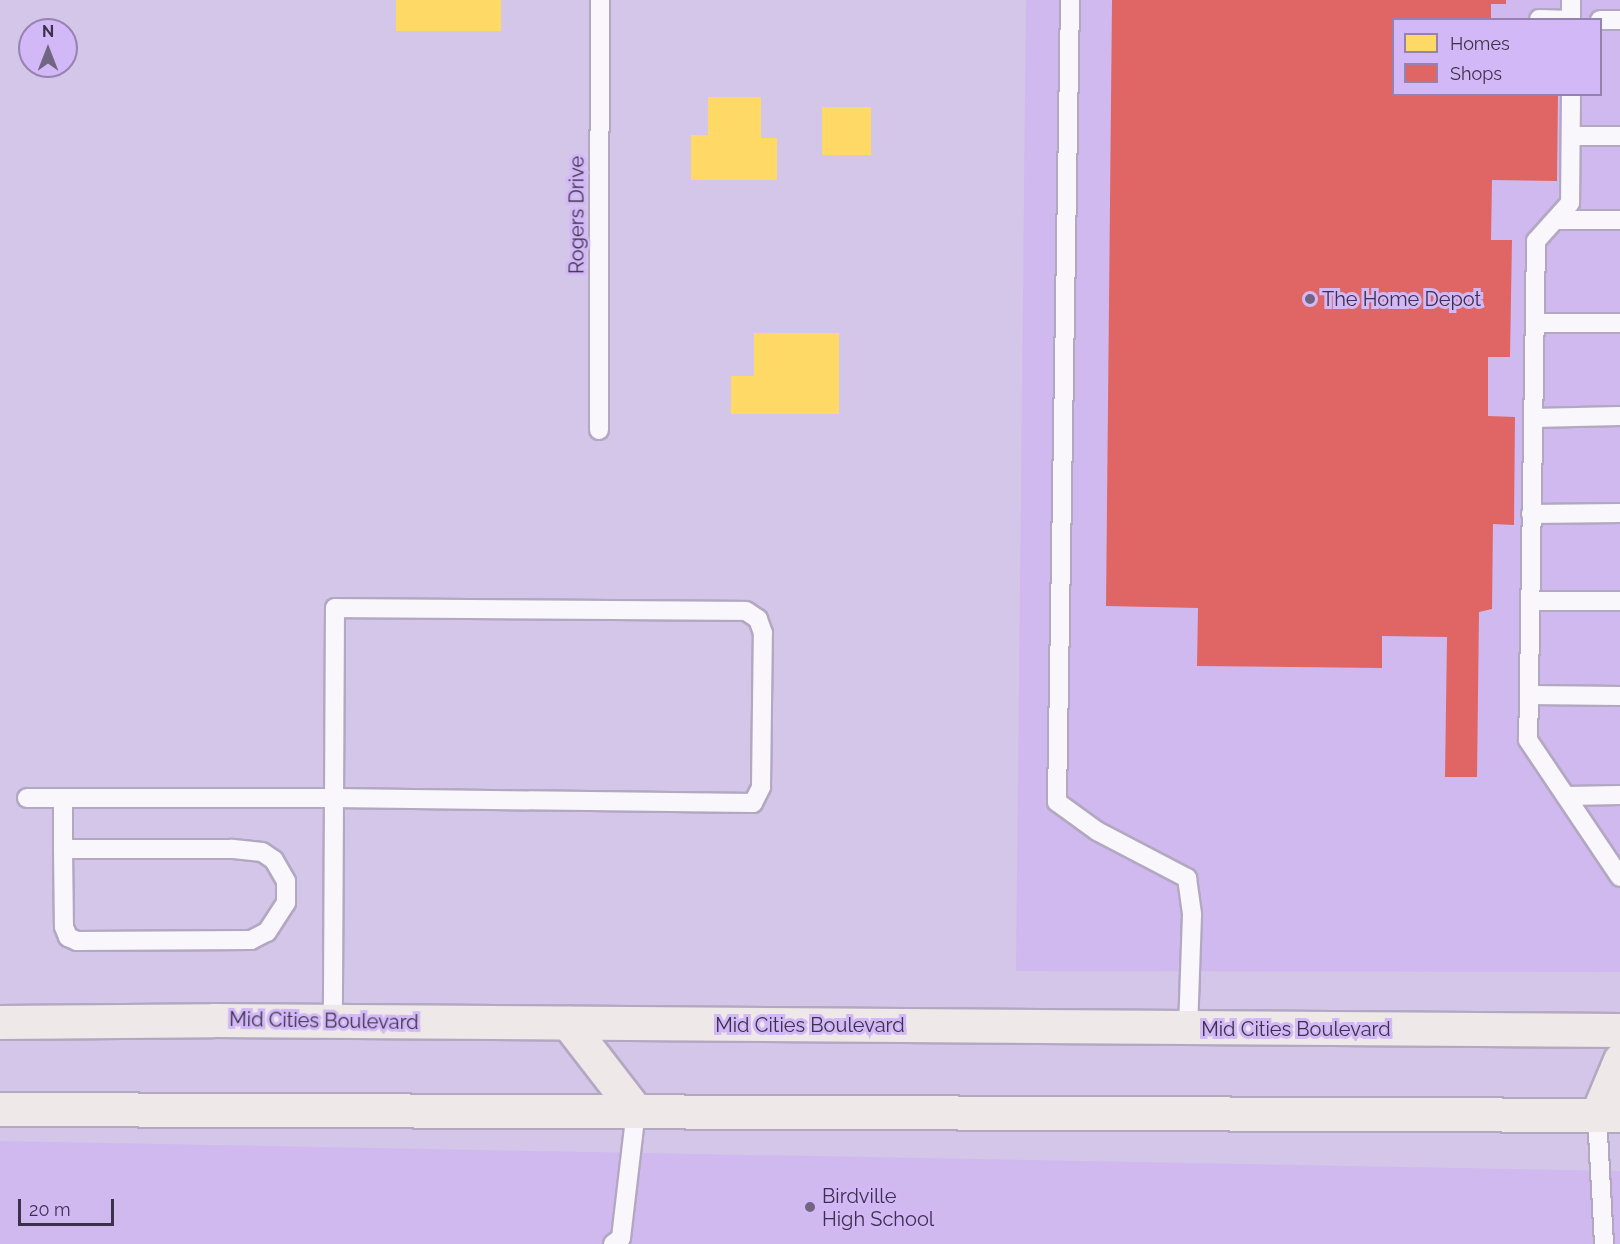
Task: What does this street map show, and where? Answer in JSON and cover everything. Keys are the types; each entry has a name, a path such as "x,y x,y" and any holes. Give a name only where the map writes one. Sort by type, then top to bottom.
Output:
{"main road":[{"name":"Mid Cities Boulevard","path":"0,1022 333,1021 1620,1030"},
{"path":"568,1023 636,1111"},
{"path":"0,1109 1608,1115 1620,1060"}],"lane":[{"name":"Rogers Drive","path":"599,430 600,0"},
{"path":"1070,0 1057,802 1096,831 1187,878 1192,915 1188,1028"},
{"path":"1571,0 1571,18"},
{"path":"1602,20 1620,20"},
{"path":"1571,96 1570,203 1536,241 1528,740 1620,877"},
{"path":"1571,136 1620,136"},
{"path":"1554,220 1620,220"},
{"path":"1535,323 1620,322"},
{"path":"1533,417 1620,416"},
{"path":"1532,513 1620,513"},
{"path":"1530,601 1620,601"},
{"path":"27,798 334,798 753,803 761,787 763,633 758,619 746,611 335,608 334,798 333,1021"},
{"path":"1530,695 1620,696"},
{"path":"1567,796 1620,795"},
{"path":"63,798 63,849 64,927 68,937 77,941 251,940 267,932 286,903 285,881 274,860 262,852 231,849 63,849"},
{"path":"613,1244 621,1239 636,1111"},
{"path":"1604,1244 1608,1115"}],"shaded area":[{"path":"1026,0 1620,0 1620,972 1016,971"},
{"name":"Birdville High School","path":"0,1141 1620,1171 1620,1244 0,1244"}],"building: Homes":[{"path":"396,0 501,0 501,31 396,31"},
{"path":"708,97 761,97 761,138 777,138 777,180 691,180 691,135 708,135"},
{"path":"822,107 871,107 871,155 822,155"},
{"path":"754,333 839,333 839,414 731,414 731,376 754,376"}],"building: Shops":[{"name":"The Home Depot","path":"1112,0 1506,0 1506,4 1491,4 1491,18 1392,18 1392,96 1558,96 1557,181 1492,180 1491,240 1512,240 1510,357 1488,357 1488,416 1515,417 1514,525 1493,524 1492,609 1479,612 1477,777 1445,777 1447,637 1382,636 1382,668 1197,666 1198,608 1106,606"}],"place":[{"name":"The Home Depot","path":"1310,299"},
{"name":"Birdville High School","path":"810,1207"}]}
